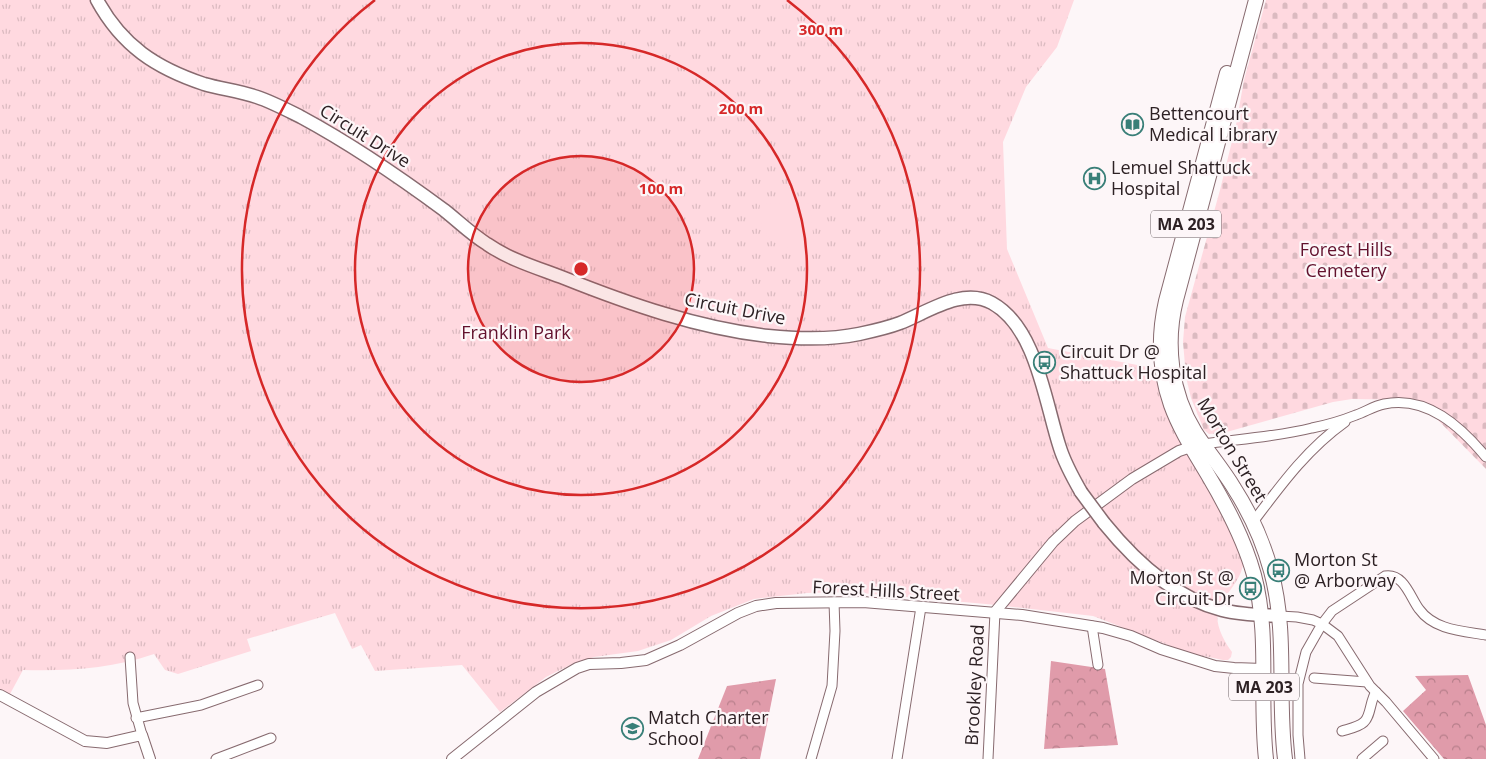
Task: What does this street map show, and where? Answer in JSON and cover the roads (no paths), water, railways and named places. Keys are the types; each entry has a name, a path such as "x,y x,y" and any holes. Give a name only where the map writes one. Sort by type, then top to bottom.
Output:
{"highway":[{"name":"Morton Street","path":"1246,0 1166,301 1162,324 1161,351 1166,387 1175,414 1197,445 1235,489 1253,522 1271,570 1280,616"},
{"name":"Morton Street","path":"1256,0 1180,286 1172,323 1171,357 1177,389 1197,445 1242,540 1254,577 1262,615"},
{"name":"MA 203","path":"1262,615 1266,759"},
{"name":"MA 203","path":"1280,616 1285,759"}],"main road":[{"name":"Circuit Drive","path":"97,0 114,26 129,42 153,62 172,72 206,84 253,95 272,102 371,158 436,204 487,244 516,260 618,299 731,330 770,336 814,338 843,337 886,328 960,299 980,299 990,302 1012,320 1027,345 1036,366 1063,457 1081,492 1104,523 1146,566 1187,596 1203,604 1223,610 1280,616"}],"street":[{"path":"995,612 1058,537 1074,521 1132,479 1179,451 1197,445 1296,432 1334,423 1384,404 1414,404 1431,409 1448,419 1486,457"},
{"path":"1253,522 1300,461 1326,437 1356,415"},
{"path":"1300,759 1298,735 1299,674 1306,652 1322,624 1337,607 1385,576 1390,575 1402,581 1419,609 1430,621 1438,626 1486,635"},
{"path":"811,759 832,686 836,631 834,602"},
{"name":"Forest Hills Street","path":"452,759 536,692 577,668 589,664 646,660 680,645 738,613 756,606 776,603 868,602 995,612 1092,626 1131,636 1162,649 1215,666 1264,669"},
{"path":"897,759 921,607"},
{"name":"Brookley Road","path":"988,759 995,612"},
{"path":"1280,616 1307,619 1322,624 1338,636 1367,682 1434,759"},
{"path":"1092,626 1098,665"},
{"path":"130,657 132,697 136,718 150,759"},
{"path":"1314,678 1367,682"},
{"path":"136,718 201,705 258,685"},
{"path":"1342,732 1362,724 1366,720 1376,692"},
{"path":"0,696 85,741 107,743 142,735"},
{"path":"216,759 271,738"},
{"path":"1362,759 1383,741"}],"place":[{"name":"Bettencourt Medical Library","path":"1133,124"},
{"name":"Lemuel Shattuck Hospital","path":"1095,178"},
{"name":"Circuit Dr @ Shattuck Hospital","path":"1044,362"},
{"name":"Morton St @ Arborway","path":"1278,570"},
{"name":"Morton St @ Circuit Dr","path":"1250,588"},
{"name":"Match Charter School","path":"632,728"}],"park label":[{"name":"Forest Hills Cemetery","path":"1346,260"},
{"name":"Franklin Park","path":"516,333"}]}
